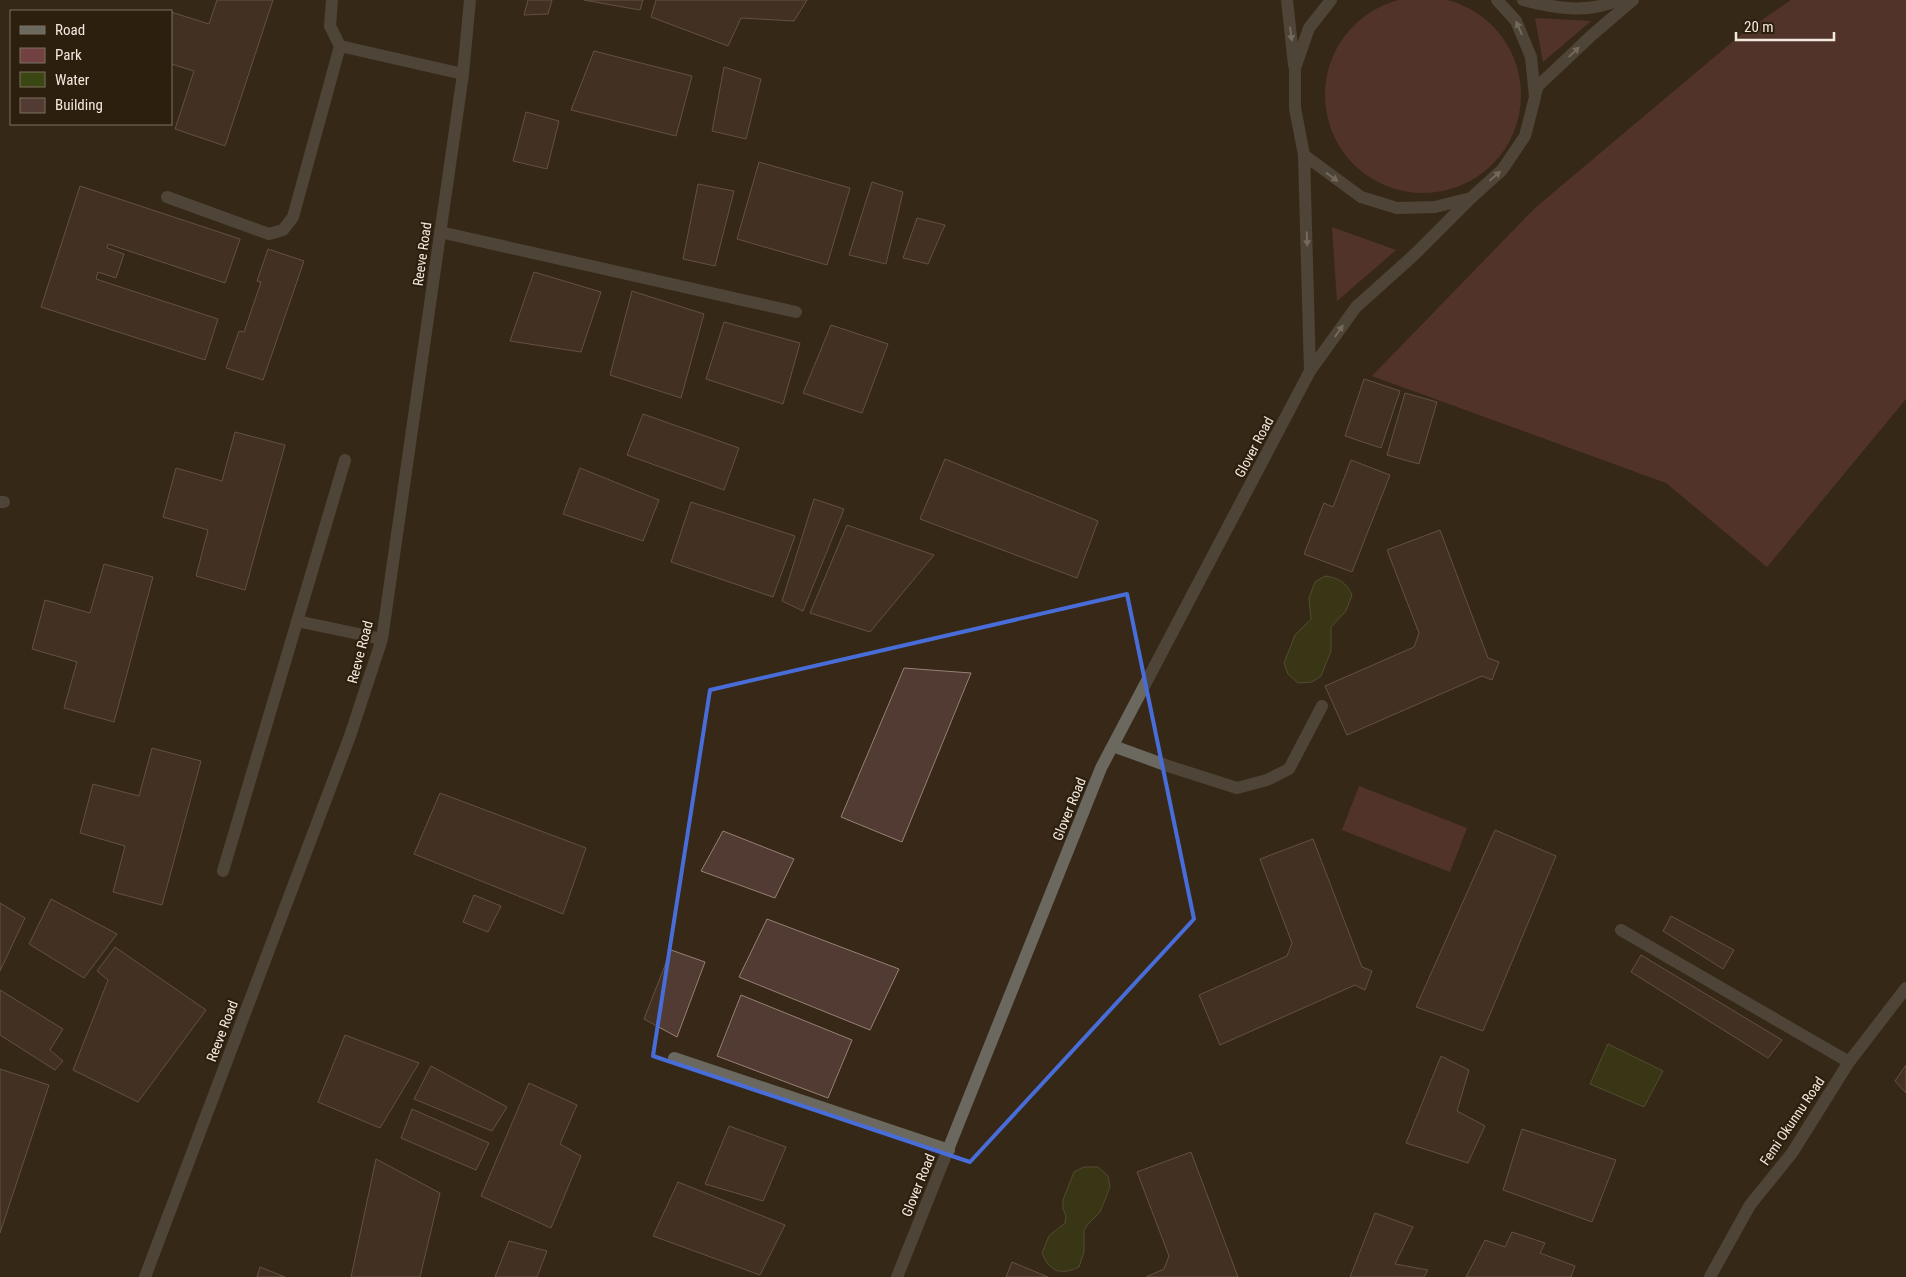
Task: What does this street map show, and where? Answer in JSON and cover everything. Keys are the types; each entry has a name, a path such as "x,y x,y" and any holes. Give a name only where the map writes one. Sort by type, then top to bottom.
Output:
{"street":[{"path":"167,197 269,234 283,230 293,217 340,46 330,26 332,0"},
{"name":"Reeve Road","path":"145,1277 350,736 382,639 463,74 470,0"},
{"path":"1287,0 1295,68"},
{"path":"1295,68 1309,28 1331,0"},
{"path":"1497,0 1516,21 1531,57 1535,97 1525,136"},
{"path":"1523,0 1551,7 1583,9 1618,0"},
{"path":"1525,136 1538,86 1592,35 1633,0"},
{"path":"340,46 463,74"},
{"name":"Glover Road","path":"1295,68 1295,108 1304,155 1310,371"},
{"name":"Glover Road","path":"897,1277 1102,768 1310,371 1356,307 1414,255 1502,170 1525,136"},
{"path":"1304,155 1361,197 1397,208 1434,207 1471,198"},
{"path":"440,232 796,312"},
{"path":"224,871 345,460"},
{"path":"297,621 382,639"},
{"path":"1113,746 1237,788 1267,780 1289,768 1322,706"},
{"path":"1621,930 1849,1062"},
{"name":"Femi Okunnu Road","path":"1710,1277 1750,1205 1792,1153 1849,1062 1906,988"},
{"path":"674,1058 949,1150"}],"highlighted area":[{"path":"1127,594 1194,919 970,1162 653,1056 710,690"}],"green space":[{"path":"1404,-1 1442,-1 1451,1 1485,19 1499,33 1509,49 1517,67 1521,95 1517,123 1499,157 1485,171 1469,181 1451,189 1423,193 1395,189 1377,181 1361,171 1347,157 1329,123 1325,95 1329,67 1347,33 1361,19 1377,9"},
{"path":"1791,0 1906,0 1906,399 1767,567 1666,483 1372,376 1535,208 1743,33"},
{"path":"1535,18 1591,21 1543,62"},
{"path":"1332,227 1396,250 1337,301"},
{"path":"1359,786 1467,828 1450,872 1342,830"}],"water":[{"path":"1325,576 1342,581 1352,595 1346,611 1331,627 1331,651 1321,676 1312,682 1298,683 1288,674 1284,663 1295,635 1311,619 1309,598 1315,582"},
{"path":"1608,1044 1663,1071 1644,1107 1590,1084"},
{"path":"1084,1167 1098,1167 1108,1176 1110,1187 1100,1212 1084,1230 1084,1252 1079,1267 1066,1271 1056,1270 1048,1264 1042,1253 1049,1236 1065,1223 1066,1216 1063,1209 1063,1200 1074,1172"}],"building":[{"path":"217,0 273,0 225,146 175,129 194,71 172,64 172,12 209,24"},
{"path":"528,0 552,0 548,14 524,15"},
{"path":"584,0 643,0 640,10"},
{"path":"656,0 807,0 794,21 741,18 728,46 651,17"},
{"path":"594,51 692,76 676,136 571,110"},
{"path":"724,67 761,79 746,139 712,131"},
{"path":"526,112 559,121 547,169 513,161"},
{"path":"759,162 850,188 827,265 737,239"},
{"path":"872,182 903,192 886,264 849,255"},
{"path":"698,184 734,191 715,266 683,259"},
{"path":"80,186 240,239 225,283 108,244 107,248 124,254 116,278 98,272 96,279 218,319 205,360 41,307"},
{"path":"917,218 945,225 928,264 903,258"},
{"path":"268,249 304,261 263,380 226,368 239,331 244,332 261,282 257,281"},
{"path":"534,272 601,292 581,352 510,341"},
{"path":"632,291 704,314 681,398 610,375"},
{"path":"724,322 800,343 783,404 706,379"},
{"path":"831,325 888,344 862,413 803,393"},
{"path":"1364,379 1400,391 1381,448 1345,436"},
{"path":"1405,393 1437,402 1419,464 1387,455"},
{"path":"643,414 739,448 724,490 627,455"},
{"path":"235,432 285,445 245,590 196,576 208,530 163,517 176,468 222,481"},
{"path":"945,459 1098,521 1077,578 920,519"},
{"path":"1351,460 1390,475 1352,572 1304,554 1324,503 1333,507"},
{"path":"580,468 659,500 643,541 563,514"},
{"path":"814,499 844,509 803,611 782,601"},
{"path":"691,502 795,536 773,597 671,562"},
{"path":"847,525 934,555 870,632 810,613"},
{"path":"1440,530 1488,658 1499,662 1492,680 1482,676 1347,735 1325,686 1414,647 1419,633 1387,550"},
{"path":"104,564 153,577 114,722 64,708 77,662 32,649 45,600 90,613"},
{"path":"904,668 971,673 902,842 841,817"},
{"path":"152,748 201,761 162,905 113,892 125,846 80,833 93,784 139,796"},
{"path":"440,793 586,848 563,914 414,854"},
{"path":"1495,830 1556,856 1483,1031 1416,1007"},
{"path":"723,831 794,859 775,898 701,871"},
{"path":"1313,839 1362,967 1372,971 1365,990 1355,985 1220,1045 1199,995 1287,956 1292,943 1260,859"},
{"path":"474,895 501,906 488,932 463,922"},
{"path":"51,899 117,934 84,978 29,944"},
{"path":"0,903 25,918 0,971"},
{"path":"1671,916 1734,950 1723,969 1663,931"},
{"path":"767,919 899,969 870,1030 739,977"},
{"path":"115,947 206,1010 138,1102 73,1070 108,980 97,971"},
{"path":"671,950 705,962 677,1037 644,1019"},
{"path":"1641,955 1782,1040 1768,1058 1631,972"},
{"path":"0,990 63,1029 50,1050 63,1061 55,1070 0,1035"},
{"path":"741,995 852,1040 828,1098 717,1056"},
{"path":"345,1035 419,1063 380,1128 318,1102"},
{"path":"1441,1056 1469,1070 1457,1111 1485,1126 1468,1163 1406,1143"},
{"path":"1906,1065 1906,1093 1895,1081"},
{"path":"431,1066 507,1107 492,1131 414,1099"},
{"path":"0,1069 49,1085 0,1233"},
{"path":"529,1083 577,1105 560,1144 581,1156 551,1228 481,1196"},
{"path":"412,1109 489,1143 476,1170 401,1138"},
{"path":"729,1126 786,1147 763,1201 705,1184"},
{"path":"1522,1129 1616,1160 1592,1222 1503,1190"},
{"path":"1191,1152 1238,1277 1146,1277 1164,1269 1169,1256 1137,1172"},
{"path":"376,1159 440,1193 420,1277 351,1277"},
{"path":"678,1182 785,1225 760,1275 653,1236"},
{"path":"1375,1213 1413,1227 1395,1264 1428,1270 1424,1277 1350,1277"},
{"path":"1512,1232 1545,1243 1540,1253 1575,1266 1571,1277 1466,1277 1485,1240 1505,1247"},
{"path":"509,1241 547,1251 537,1277 495,1277"},
{"path":"1012,1262 1048,1277 1006,1277"},
{"path":"260,1267 285,1277 257,1277"}]}
